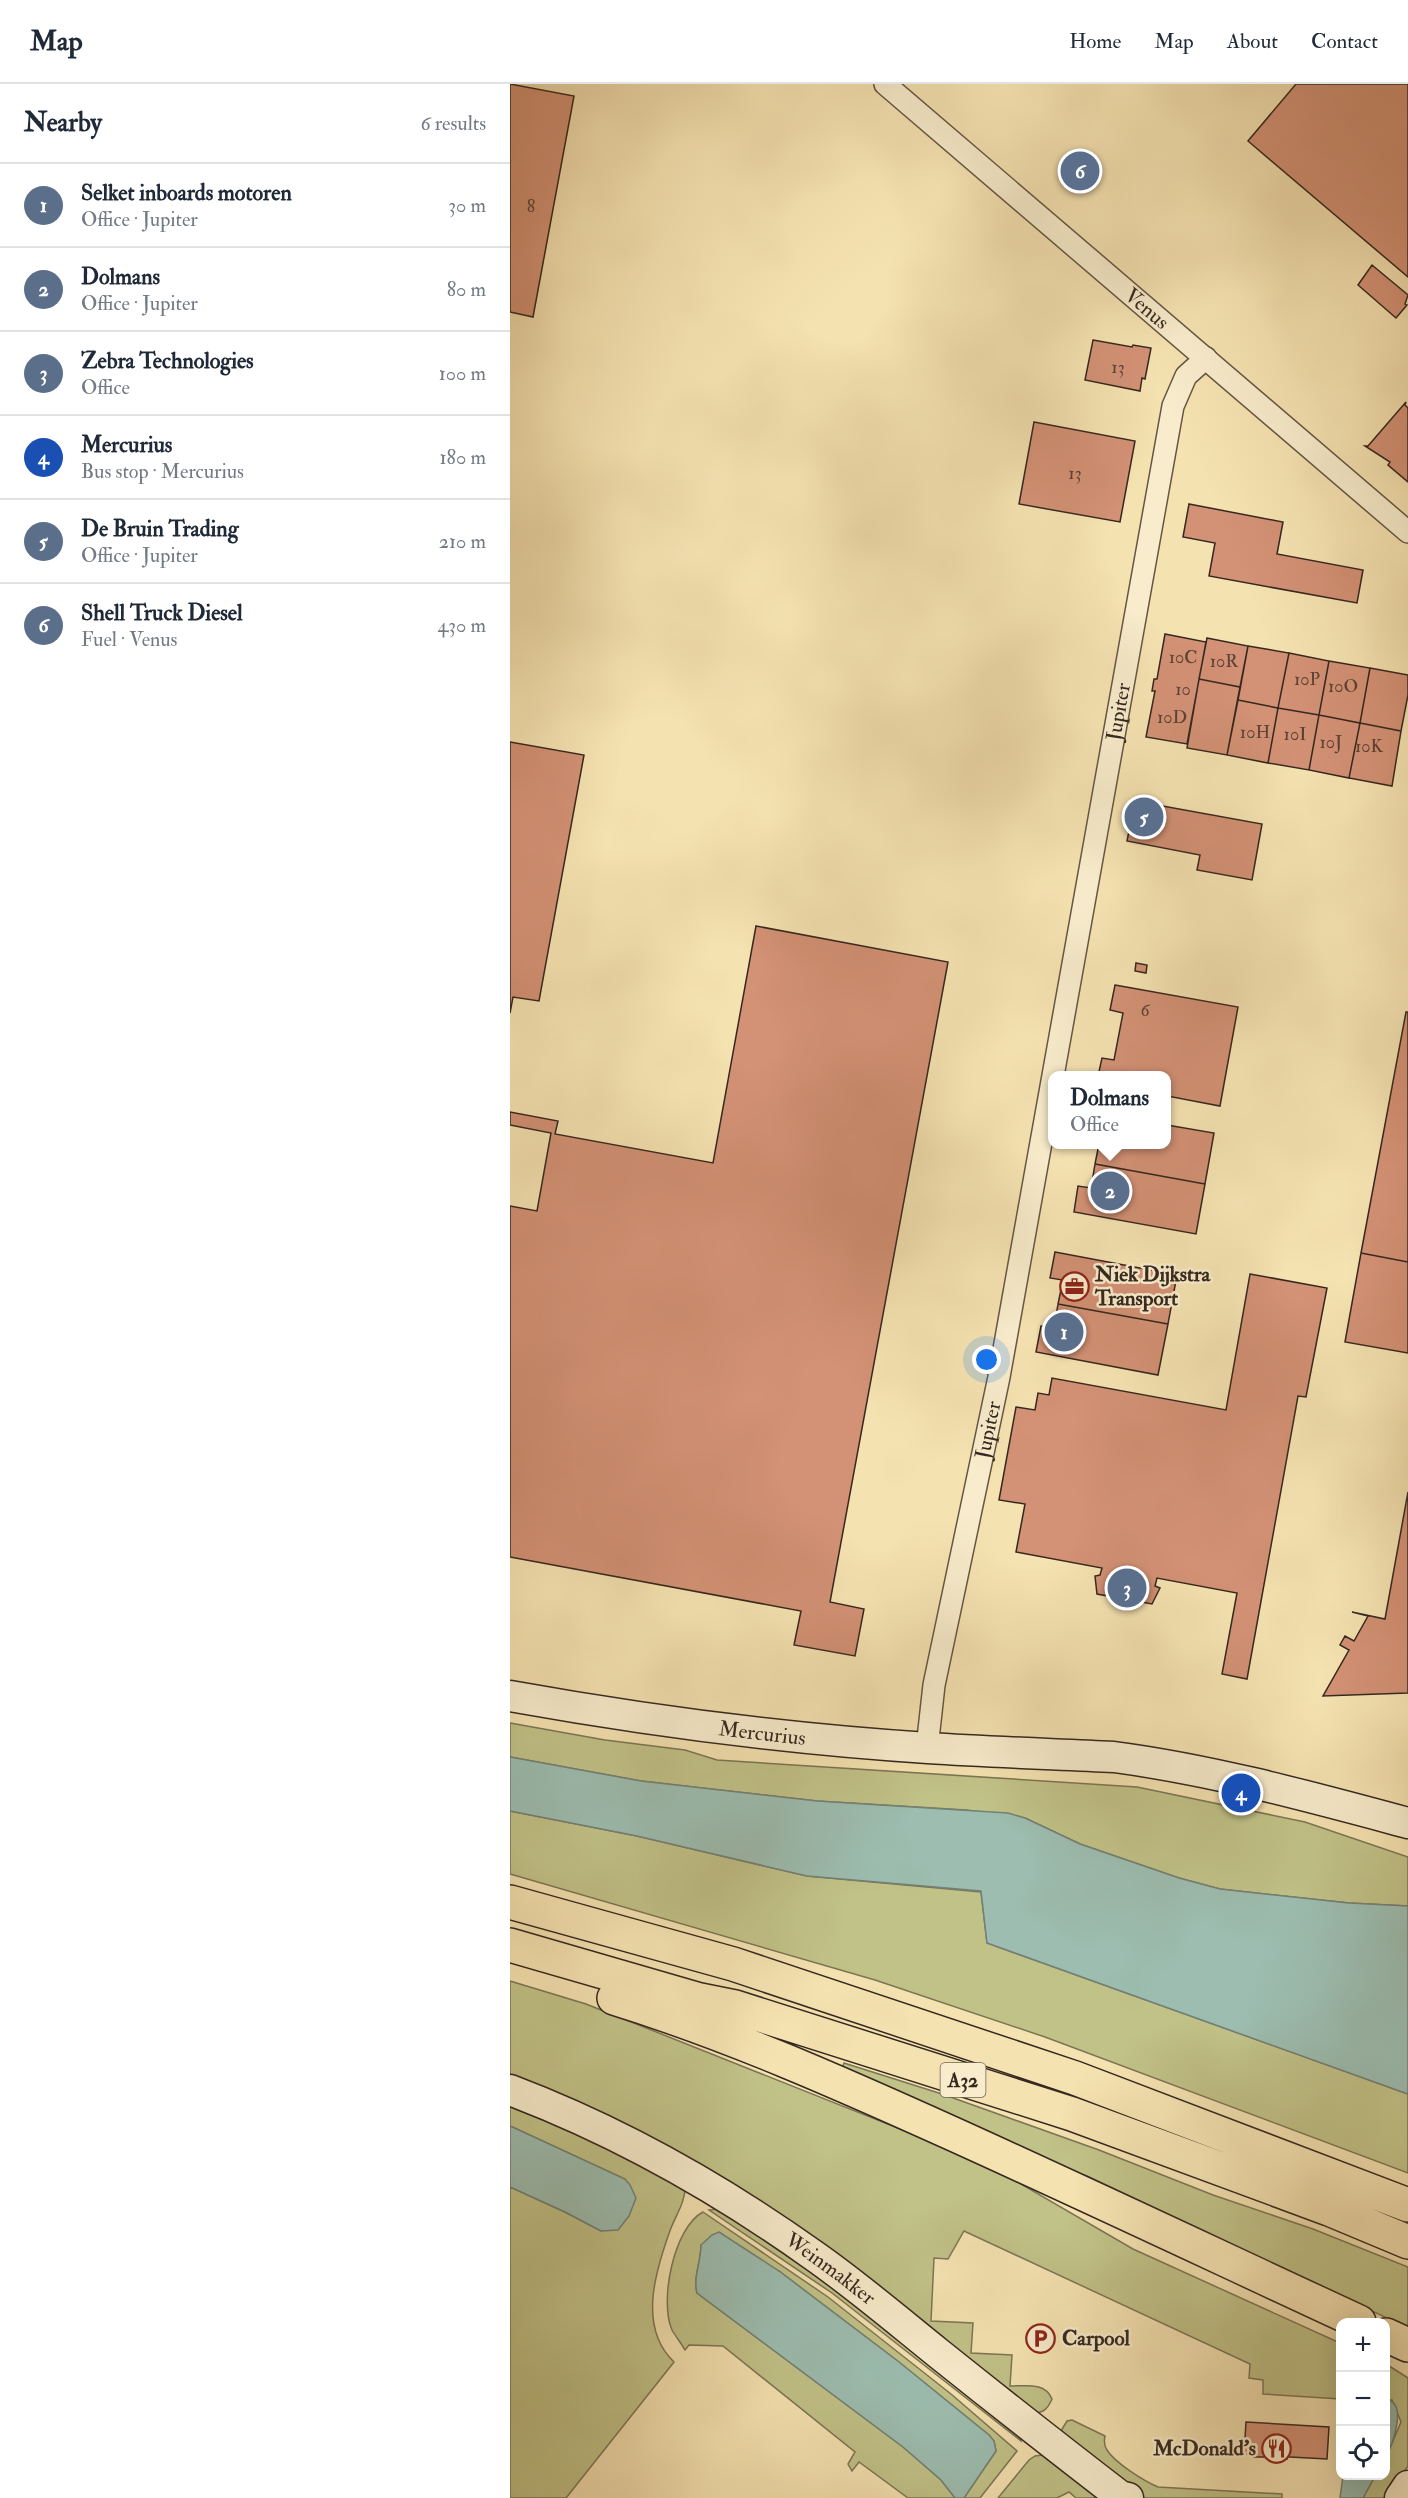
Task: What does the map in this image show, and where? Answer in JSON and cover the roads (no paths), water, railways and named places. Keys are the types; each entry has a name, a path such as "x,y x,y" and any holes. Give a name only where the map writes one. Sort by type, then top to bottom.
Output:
{"highway":[{"name":"A32","path":"510,1902 733,1964 1018,2059 1173,2115 1408,2205"},
{"name":"A32","path":"510,1945 700,2000 735,2007 1072,2114 1329,2209 1408,2242"},
{"name":"A32","path":"510,1963 667,2014 791,2061 1086,2194 1350,2318"},
{"path":"1390,2337 1408,2345"}],"main road":[{"name":"Mercurius","path":"510,1696 631,1717 769,1734 927,1748 1114,1757 1144,1761 1275,1788 1408,1823"},
{"name":"Mercurius","path":"1370,1813 1408,1816"},
{"name":"Weinmakker","path":"510,2090 579,2118 628,2142 705,2184 770,2226 852,2284 1123,2497"},
{"path":"1400,2498 1408,2486"}],"street":[{"name":"Venus","path":"885,84 1408,532"},
{"name":"Jupiter","path":"1054,1071 1173,406 1186,376 1206,358"},
{"name":"Jupiter","path":"927,1748 934,1685 999,1377 1048,1104"}],"place":[{"name":"Shell Truck Diesel","path":"1080,171"},
{"name":"De Bruin Trading","path":"1144,817"},
{"name":"Dolmans","path":"1110,1191"},
{"name":"Niek Dijkstra Transport","path":"1074,1286"},
{"name":"Selket inboards motoren","path":"1064,1332"},
{"name":"Zebra Technologies","path":"1127,1588"},
{"name":"Mercurius","path":"1241,1793"},
{"name":"Carpool","path":"1041,2338"},
{"name":"McDonald's","path":"1277,2448"}]}
